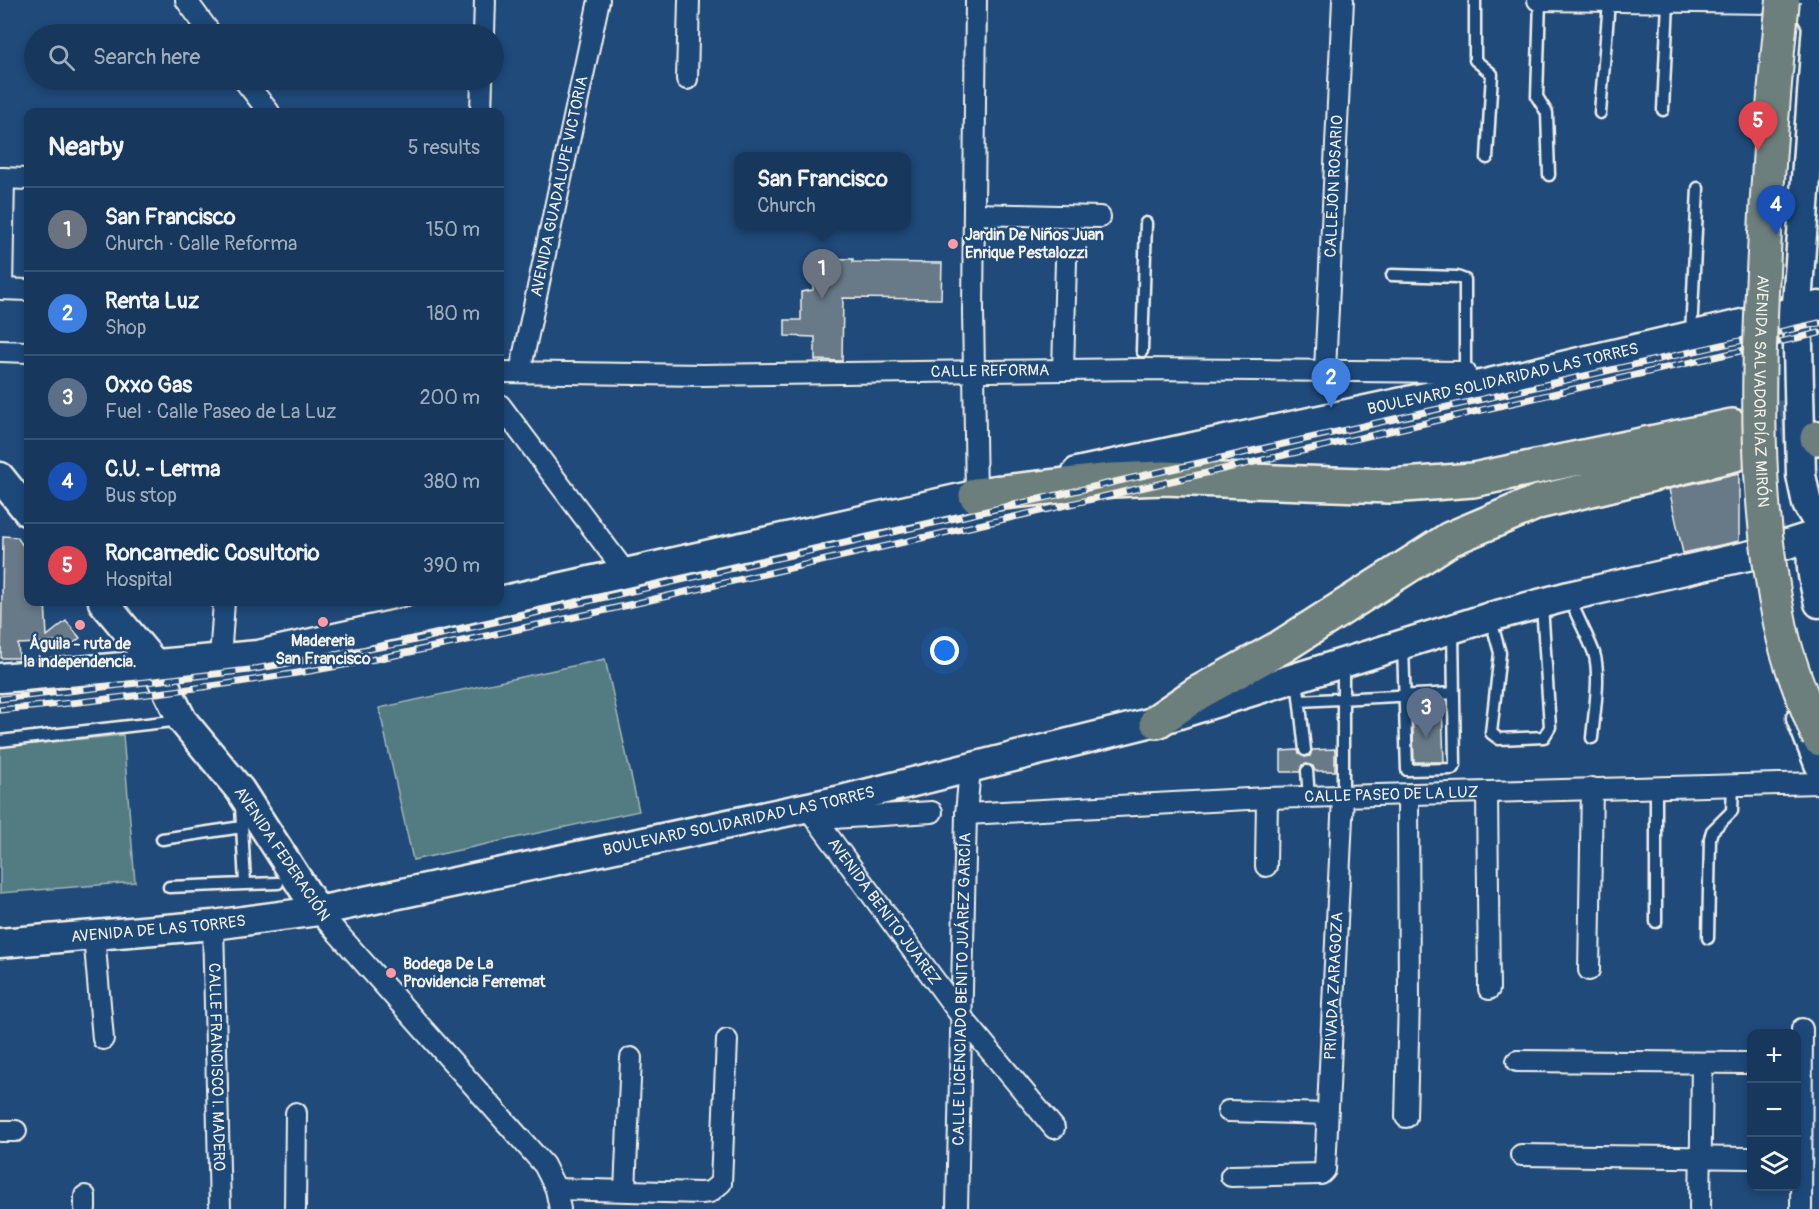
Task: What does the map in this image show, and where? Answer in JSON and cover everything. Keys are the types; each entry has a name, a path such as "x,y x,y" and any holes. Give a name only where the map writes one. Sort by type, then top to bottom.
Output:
{"highway":[{"name":"BOULEVARD SOLIDARIDAD LAS TORRES","path":"976,495 1112,480 1163,478 1390,486 1473,480 1733,440 1538,502 1450,539 1281,647 1198,693 1157,721"}],"main road":[{"name":"AVENIDA SALVADOR DÍAZ MIRÓN","path":"1781,1 1751,323 1748,400 1756,554 1761,589 1795,702 1819,764"},
{"name":"AVENIDA SALVADOR DÍAZ MIRÓN","path":"1781,1 1773,433 1779,512 1788,577 1800,634 1819,682"},
{"name":"AVENIDA SALVADOR DÍAZ MIRÓN","path":"1781,1 1770,126 1760,327 1759,470 1767,558 1781,630 1819,739"},
{"name":"AVENIDA SALVADOR DÍAZ MIRÓN","path":"1813,16 1808,309 1801,475 1807,504 1818,531"},
{"name":"BOULEVARD SOLIDARIDAD LAS TORRES","path":"504,600 976,495 1465,380 1691,337 1808,309"},
{"path":"0,477 24,507"},
{"name":"BOULEVARD SOLIDARIDAD LAS TORRES","path":"318,911 811,813 970,768 1157,721 1299,690 1343,665 1490,617 1569,596 1756,554 1818,531"},
{"path":"1818,531 1811,554 1812,574 1819,603"},
{"path":"1761,589 1770,576 1790,566 1802,567 1812,574"},
{"name":"AVENIDA FEDERACIÓN","path":"106,606 154,663 182,720 240,790 318,911"},
{"name":"BOULEVARD SOLIDARIDAD LAS TORRES","path":"220,658 258,655 420,614 470,606"},
{"path":"0,678 220,658"},
{"name":"AVENIDA DE LAS TORRES","path":"0,943 213,925 318,911"}],"street":[{"path":"186,0 204,24"},
{"path":"484,24 485,0"},
{"name":"AVENIDA GUADALUPE VICTORIA","path":"520,372 599,0"},
{"path":"687,79 689,0"},
{"path":"976,0 974,369 976,495"},
{"name":"CALLEJÓN ROSARIO","path":"1325,370 1342,0"},
{"path":"1539,0 1781,1"},
{"path":"252,90 266,108"},
{"path":"481,108 482,90"},
{"path":"24,179 2,178 1,289 24,290"},
{"path":"975,214 1101,217"},
{"path":"1063,370 1066,261"},
{"path":"0,351 24,352"},
{"name":"CALLE REFORMA","path":"504,372 703,375 974,369 1063,370 1141,360 1465,380"},
{"path":"504,410 626,573"},
{"path":"220,658 224,606"},
{"name":"CALLE LICENCIADO BENITO JUÁREZ GARCÍA","path":"957,1209 966,814 970,768"},
{"name":"CALLE PASEO DE LA LUZ","path":"966,814 1267,798 1819,783"},
{"path":"1589,970 1592,788"},
{"path":"1487,792 1489,989"},
{"path":"1406,1117 1409,1000 1408,795"},
{"name":"PRIVADA ZARAGOZA","path":"1231,1176 1323,1173 1343,797"},
{"path":"1266,866 1267,798"},
{"path":"811,813 932,812"},
{"name":"AVENIDA BENITO JUAREZ","path":"811,813 961,1016 1054,1128"},
{"name":"AVENIDA FEDERACIÓN","path":"318,911 544,1165 556,1189 560,1209"},
{"name":"CALLE FRANCISCO I. MADERO","path":"213,925 220,1209"},
{"path":"94,935 103,1039"},
{"path":"1801,1209 1810,1157 1811,1060 1802,1029"},
{"path":"556,1189 701,1193 710,1192 721,1183 727,1040"},
{"path":"625,1191 630,1058"},
{"path":"1517,1061 1745,1063"},
{"path":"1700,1209 1702,1063"},
{"path":"1228,1111 1327,1114"},
{"path":"295,1209 296,1113"},
{"path":"1521,1155 1747,1158"}],"lane":[{"path":"1475,0 1475,60 1492,74 1487,158"},
{"path":"1539,0 1537,97 1547,113 1549,176"},
{"path":"1600,113 1609,2"},
{"path":"1663,110 1668,2"},
{"path":"1691,337 1698,188"},
{"path":"1141,360 1146,223"},
{"path":"1392,275 1458,277 1465,280 1465,380"},
{"path":"1569,596 1594,654 1596,667 1592,738"},
{"path":"1490,617 1500,653 1491,733 1499,739 1544,737 1550,727 1542,603"},
{"path":"1403,646 1408,771 1454,767 1453,629"},
{"path":"1343,665 1343,797"},
{"path":"1305,750 1299,690 1342,699 1454,693"},
{"path":"0,741 182,720"},
{"path":"1307,771 1309,797"},
{"path":"1708,938 1710,838 1712,831 1732,811 1733,785"},
{"path":"1656,787 1656,922"},
{"path":"240,790 244,884"},
{"path":"162,839 242,827"},
{"path":"169,886 278,883"}],"green space":[{"path":"605,659 639,811 413,860 379,708"},
{"path":"123,735 135,882 0,893 0,747"}],"building":[{"path":"814,258 853,259 853,262 942,263 941,299 843,298 842,361 815,360 815,337 785,336 785,320 801,320 801,292 813,290"},
{"path":"1739,473 1739,541 1683,553 1669,489"},
{"path":"3,536 17,537 24,547 24,606 45,606 47,636 66,621 80,638 66,649 61,642 18,644 19,658 1,658"},
{"path":"1442,706 1444,762 1414,762 1412,707"},
{"path":"1335,749 1335,771 1315,771 1313,766 1307,764 1302,765 1300,772 1281,772 1281,751 1297,750 1305,757 1310,756 1312,750"}],"tunnel":[{"path":"1732,426 1819,410"},
{"path":"1735,454 1817,438"}],"railway":[{"path":"0,699 249,670 402,643 1819,323"},
{"path":"0,710 143,695 361,662 589,614 1819,333"}],"place":[{"name":"Roncamedic Cosultorio","path":"1758,151"},
{"name":"C.U. - Lerma","path":"1776,235"},
{"name":"Jardin De Niños Juan Enrique Pestalozzi","path":"953,244"},
{"name":"San Francisco","path":"822,299"},
{"name":"Renta Luz","path":"1331,408"},
{"name":"Madereria San Francisco","path":"323,622"},
{"name":"Águila - ruta de la independencia.","path":"80,625"},
{"name":"Oxxo Gas","path":"1426,738"},
{"name":"Bodega De La Providencia Ferremat","path":"391,973"}]}
